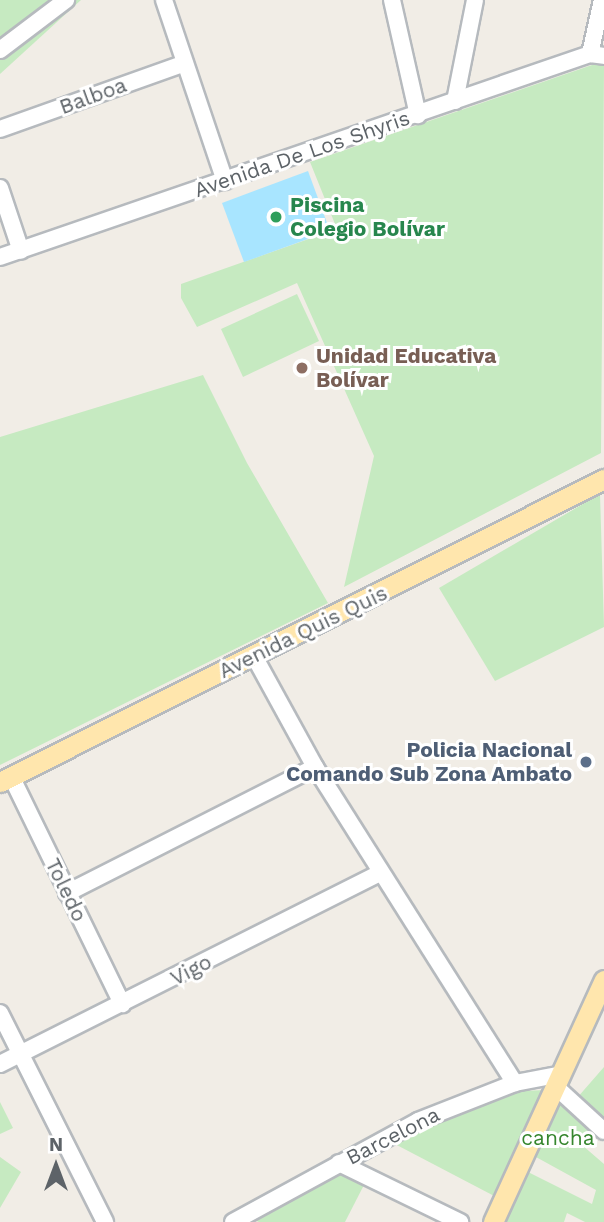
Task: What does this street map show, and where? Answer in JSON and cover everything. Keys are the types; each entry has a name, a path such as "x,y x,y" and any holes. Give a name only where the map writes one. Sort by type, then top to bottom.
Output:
{"main road":[{"name":"Avenida Quis Quis","path":"5,779 604,479"},
{"path":"493,1222 604,980"}],"street":[{"path":"0,50 66,0"},
{"path":"164,0 225,181"},
{"path":"392,0 418,115"},
{"path":"455,101 475,0"},
{"path":"597,55 602,0"},
{"name":"Avenida De Los Shyris","path":"0,257 597,55"},
{"name":"Balboa","path":"0,128 185,63"},
{"path":"0,188 21,251"},
{"path":"254,656 315,767 515,1083"},
{"path":"67,893 315,767"},
{"name":"Toledo","path":"5,779 67,893 122,1004"},
{"name":"Vigo","path":"0,1064 380,873"},
{"path":"0,1013 105,1222"},
{"path":"559,1080 604,1131"},
{"name":"Barcelona","path":"241,1221 339,1163 418,1121 515,1083 559,1080"},
{"path":"339,1163 460,1222"}],"green space":[{"path":"0,0 81,0 0,74"},
{"path":"595,64 604,66 601,453 344,587 374,456 297,283 197,327 181,298 181,284 337,229 310,162"},
{"path":"297,294 319,341 243,377 221,329"},
{"path":"203,375 247,463 328,603 0,765 0,437"},
{"path":"600,494 604,627 495,681 439,588"},
{"name":"cancha","path":"604,1067 604,1128 598,1122 582,1145 604,1164 604,1222 585,1222 567,1213 564,1222 494,1222 518,1167 592,1204 596,1190 525,1151 556,1087 577,1098"},
{"path":"547,1090 498,1198 391,1142 496,1092"},
{"path":"0,1102 13,1128 0,1134"},
{"path":"0,1157 21,1172 0,1208"},
{"path":"339,1167 366,1181 345,1222 259,1222 247,1217"}],"water":[{"name":"Piscina Colegio Bolívar","path":"308,171 330,231 244,262 222,203"}],"place":[{"name":"Piscina Colegio Bolívar","path":"276,217"},
{"name":"Unidad Educativa Bolívar","path":"302,368"},
{"name":"Policia Nacional Comando Sub Zona Ambato","path":"586,762"}]}
